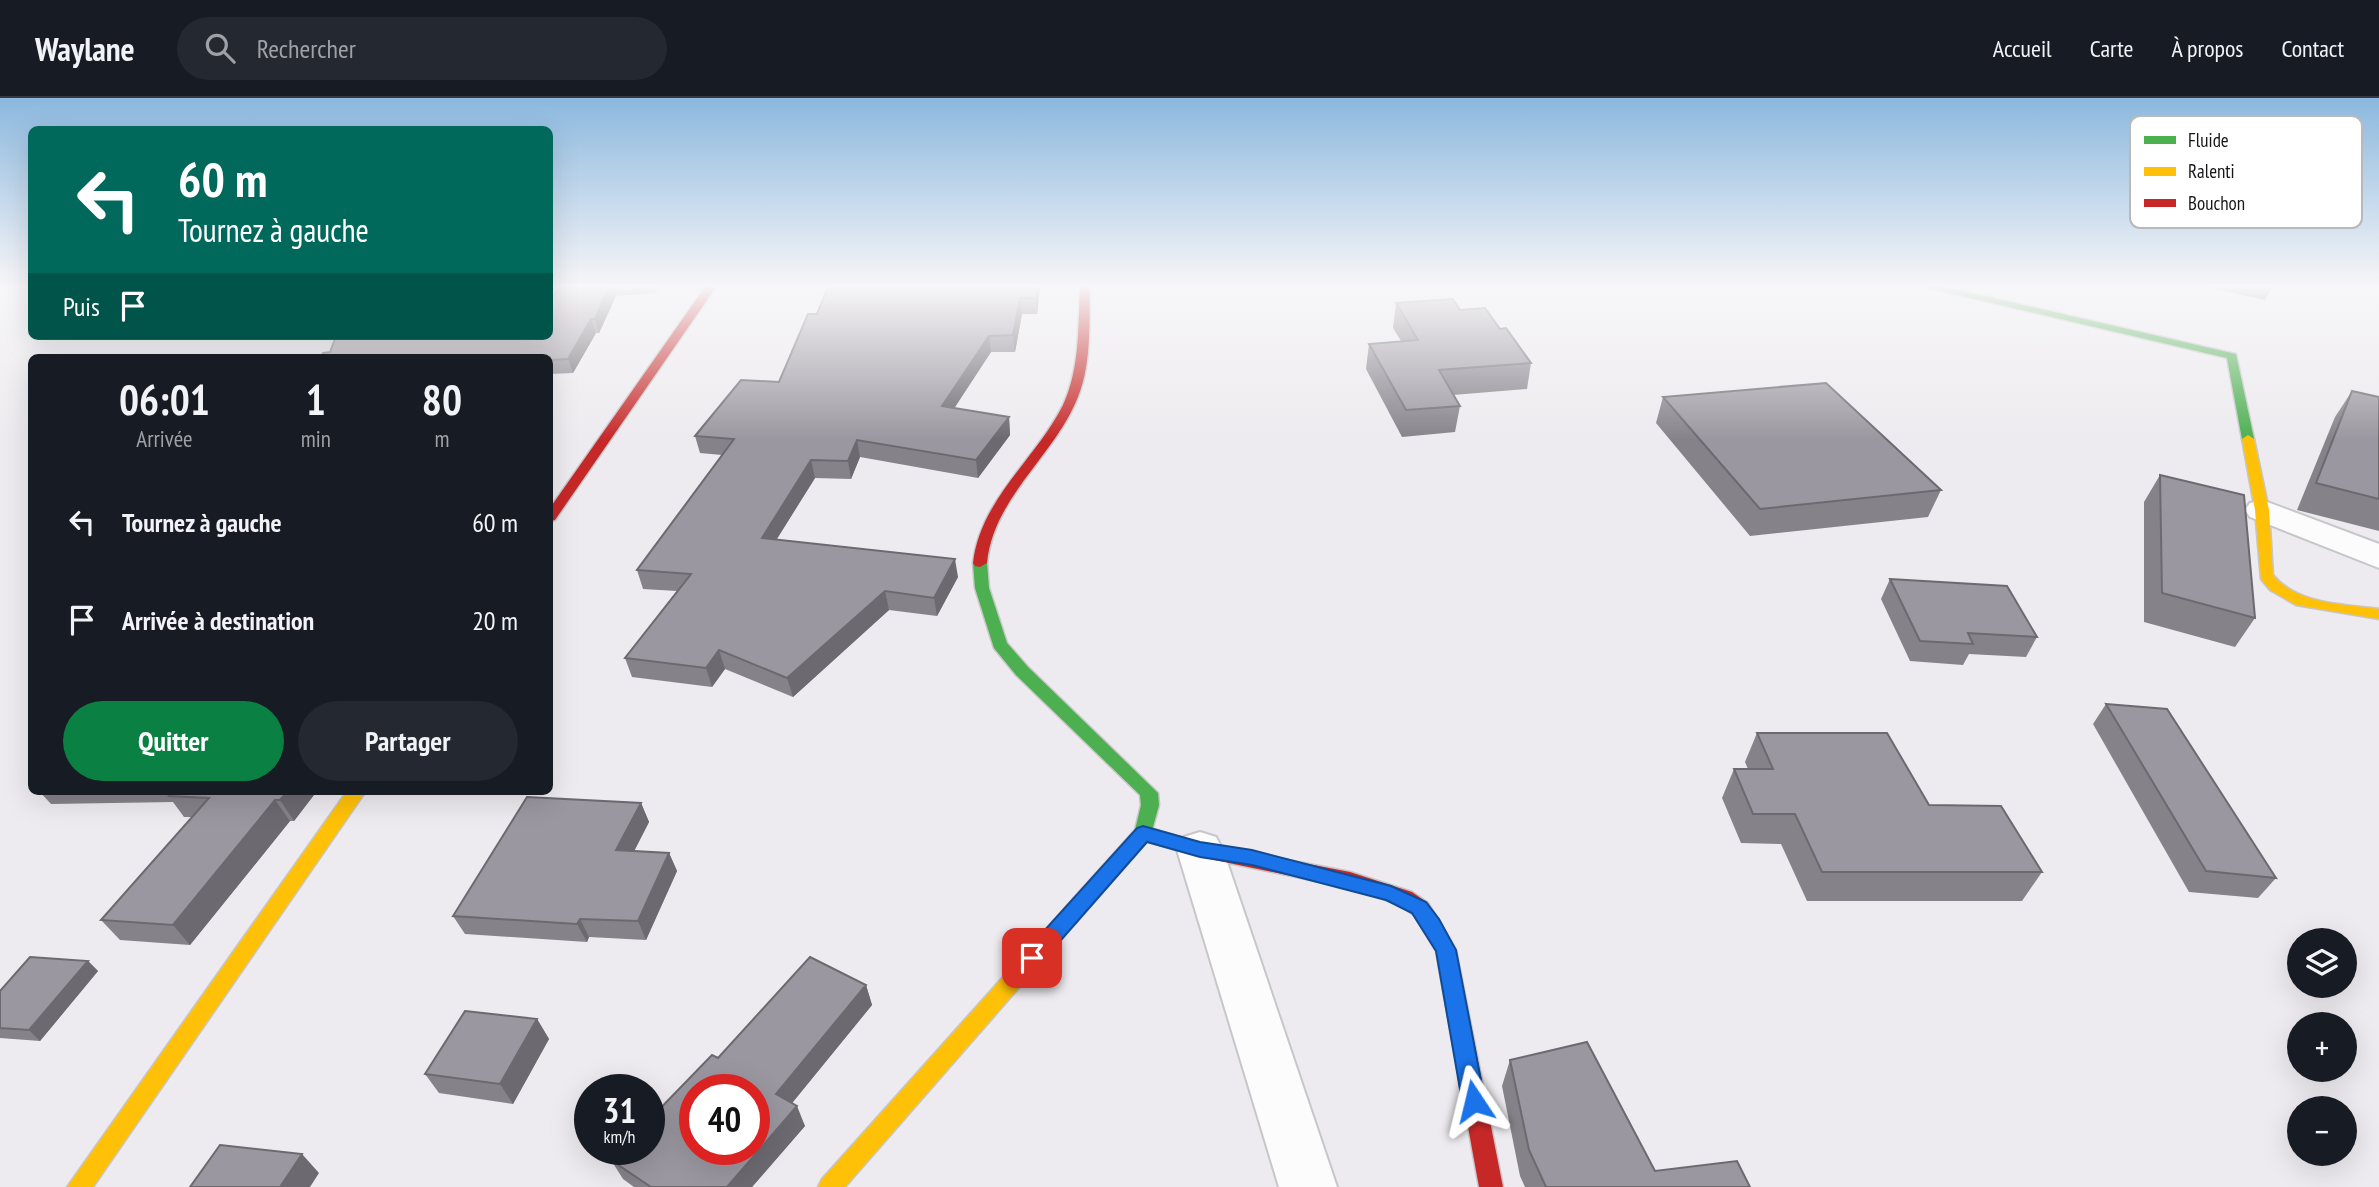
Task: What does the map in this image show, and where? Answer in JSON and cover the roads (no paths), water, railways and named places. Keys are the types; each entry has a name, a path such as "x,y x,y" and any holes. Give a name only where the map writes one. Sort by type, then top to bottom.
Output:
{"street":[{"path":"553,513 676,338"},
{"path":"830,1187 1143,833 1150,804 1149,793 1022,671 1000,644 982,588 979,553 988,526 1042,450 1069,406 1081,372 1083,338"},
{"path":"2151,338 2232,356 2262,510 2266,576 2271,585 2305,603 2379,614"},
{"path":"2262,510 2379,557"},
{"path":"79,1187 354,795"},
{"path":"1143,833 1200,850 1252,858 1360,884 1391,894 1419,908 1432,924 1446,950 1491,1187"},
{"path":"1200,850 1308,1187"}]}
